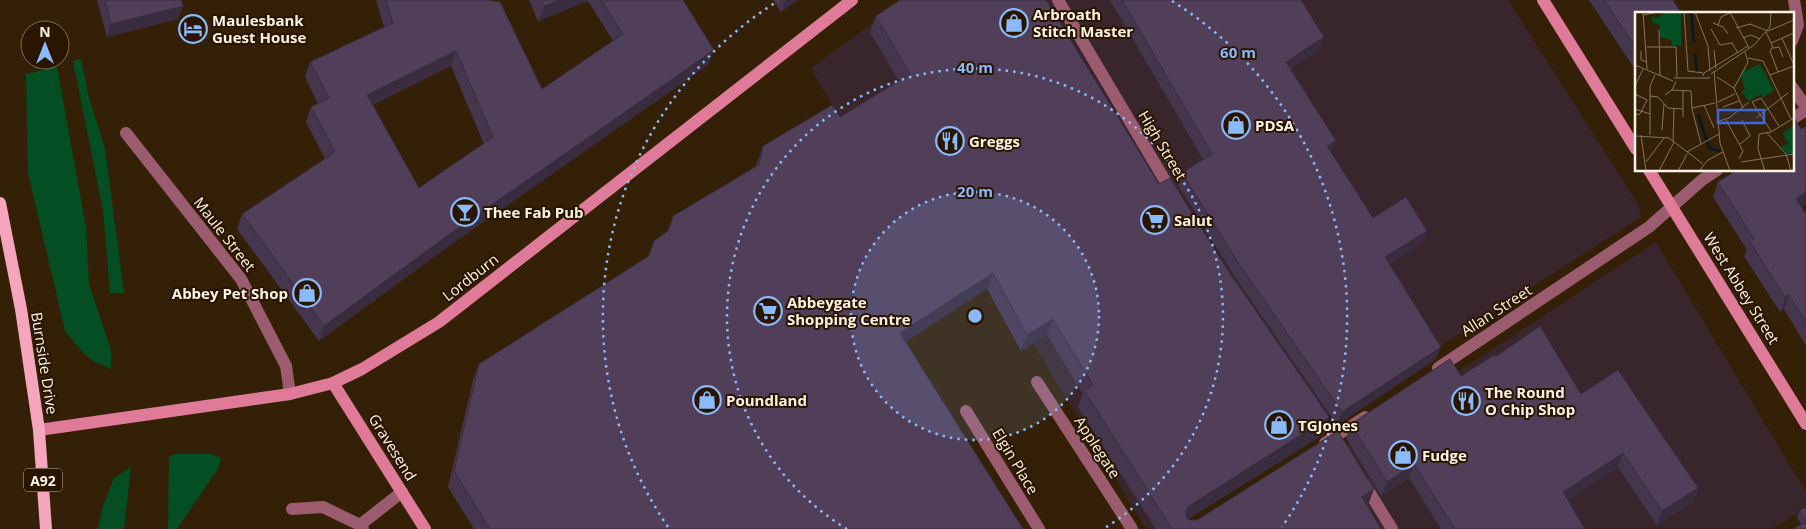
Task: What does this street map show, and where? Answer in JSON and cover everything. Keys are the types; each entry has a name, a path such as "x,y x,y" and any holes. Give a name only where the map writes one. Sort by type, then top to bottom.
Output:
{"main road":[{"name":"Burnside Drive","path":"0,203 21,309 39,430 46,529"}],"street":[{"name":"Lordburn","path":"39,430 290,394 333,383 362,369 440,322 852,0"},
{"name":"High Street","path":"1058,0 1181,207"},
{"path":"1542,0 1635,147"},
{"path":"1794,0 1798,25 1794,36"},
{"path":"1794,89 1806,108 1794,117"},
{"name":"Maule Street","path":"126,133 241,279 286,366 290,394"},
{"name":"West Abbey Street","path":"1650,171 1806,424"},
{"name":"Allan Street","path":"1426,376 1642,232 1716,171"},
{"name":"Applegate","path":"1037,382 1132,529"},
{"name":"Gravesend","path":"333,383 425,529"},
{"path":"1310,452 1376,409"},
{"name":"Elgin Place","path":"966,411 1039,529"},
{"path":"1356,470 1392,529"},
{"path":"292,509 323,507 362,527 402,492"}],"shaded area":[{"path":"904,0 1508,0 1638,204 1641,217 1156,529 1146,529 1005,298 845,129 811,68"},
{"path":"1656,242 1806,492 1806,509 1771,529 1217,529"}],"green space":[{"path":"81,59 89,98 105,148 124,293 110,293 103,210 73,61"},
{"path":"44,70 58,70 86,227 89,284 111,350 111,369 95,362 84,354 65,331 28,173 26,74"},
{"path":"177,454 212,454 221,458 219,467 177,529 168,529 169,456"},
{"path":"131,467 124,529 98,529 103,506 114,478"}],"building":[{"path":"105,0 181,0 183,6 111,24"},
{"path":"386,0 487,0 500,2 542,89 623,34 601,0 683,0 714,50 447,236 324,326 242,214 335,152 311,107 329,98 310,62 393,23","holes":["456,51 493,137 419,188 367,95"]},
{"path":"541,0 560,0 544,6"},
{"name":"Abbeygate Shopping Centre","path":"900,0 1046,0 1159,184 1170,178 1227,269 1329,417 1189,506 1186,510 1186,517 1190,520 1197,520 1338,431 1374,489 1362,497 1381,529 1172,529 1084,390 1093,385 1053,319 1027,335 993,273 900,333 1023,529 490,529 454,471 479,364 649,256 654,241 669,230 673,216 759,165 763,146 832,105 840,117 910,74 876,16"},
{"path":"1122,0 1301,0 1324,37 1286,62 1336,141 1327,146 1373,218 1406,197 1427,231 1385,257 1441,347 1342,412 1239,264 1182,173 1212,154"},
{"path":"1604,0 1673,0 1681,12 1635,12 1635,46"},
{"path":"1794,118 1801,129 1806,126 1806,192 1796,199 1806,214 1806,322 1789,295 1785,297 1750,242 1754,239 1718,182 1735,171 1794,171"},
{"path":"1540,326 1581,394 1618,370 1698,488 1662,511 1623,453 1563,492 1585,529 1455,529 1414,464 1387,482 1351,424 1450,359 1461,376 1494,355 1495,357"},
{"path":"1806,507 1806,522 1800,510"},
{"path":"1806,522 1806,529 1793,529"}],"place":[{"name":"Arbroath Stitch Master","path":"1014,23"},
{"name":"Maulesbank Guest House","path":"193,29"},
{"name":"PDSA","path":"1236,125"},
{"name":"Greggs","path":"950,141"},
{"name":"Thee Fab Pub","path":"465,212"},
{"name":"Salut","path":"1155,220"},
{"name":"Abbey Pet Shop","path":"307,293"},
{"name":"Abbeygate Shopping Centre","path":"768,311"},
{"name":"Poundland","path":"707,400"},
{"name":"The Round O Chip Shop","path":"1466,401"},
{"name":"TGJones","path":"1279,425"},
{"name":"Fudge","path":"1403,455"}]}
